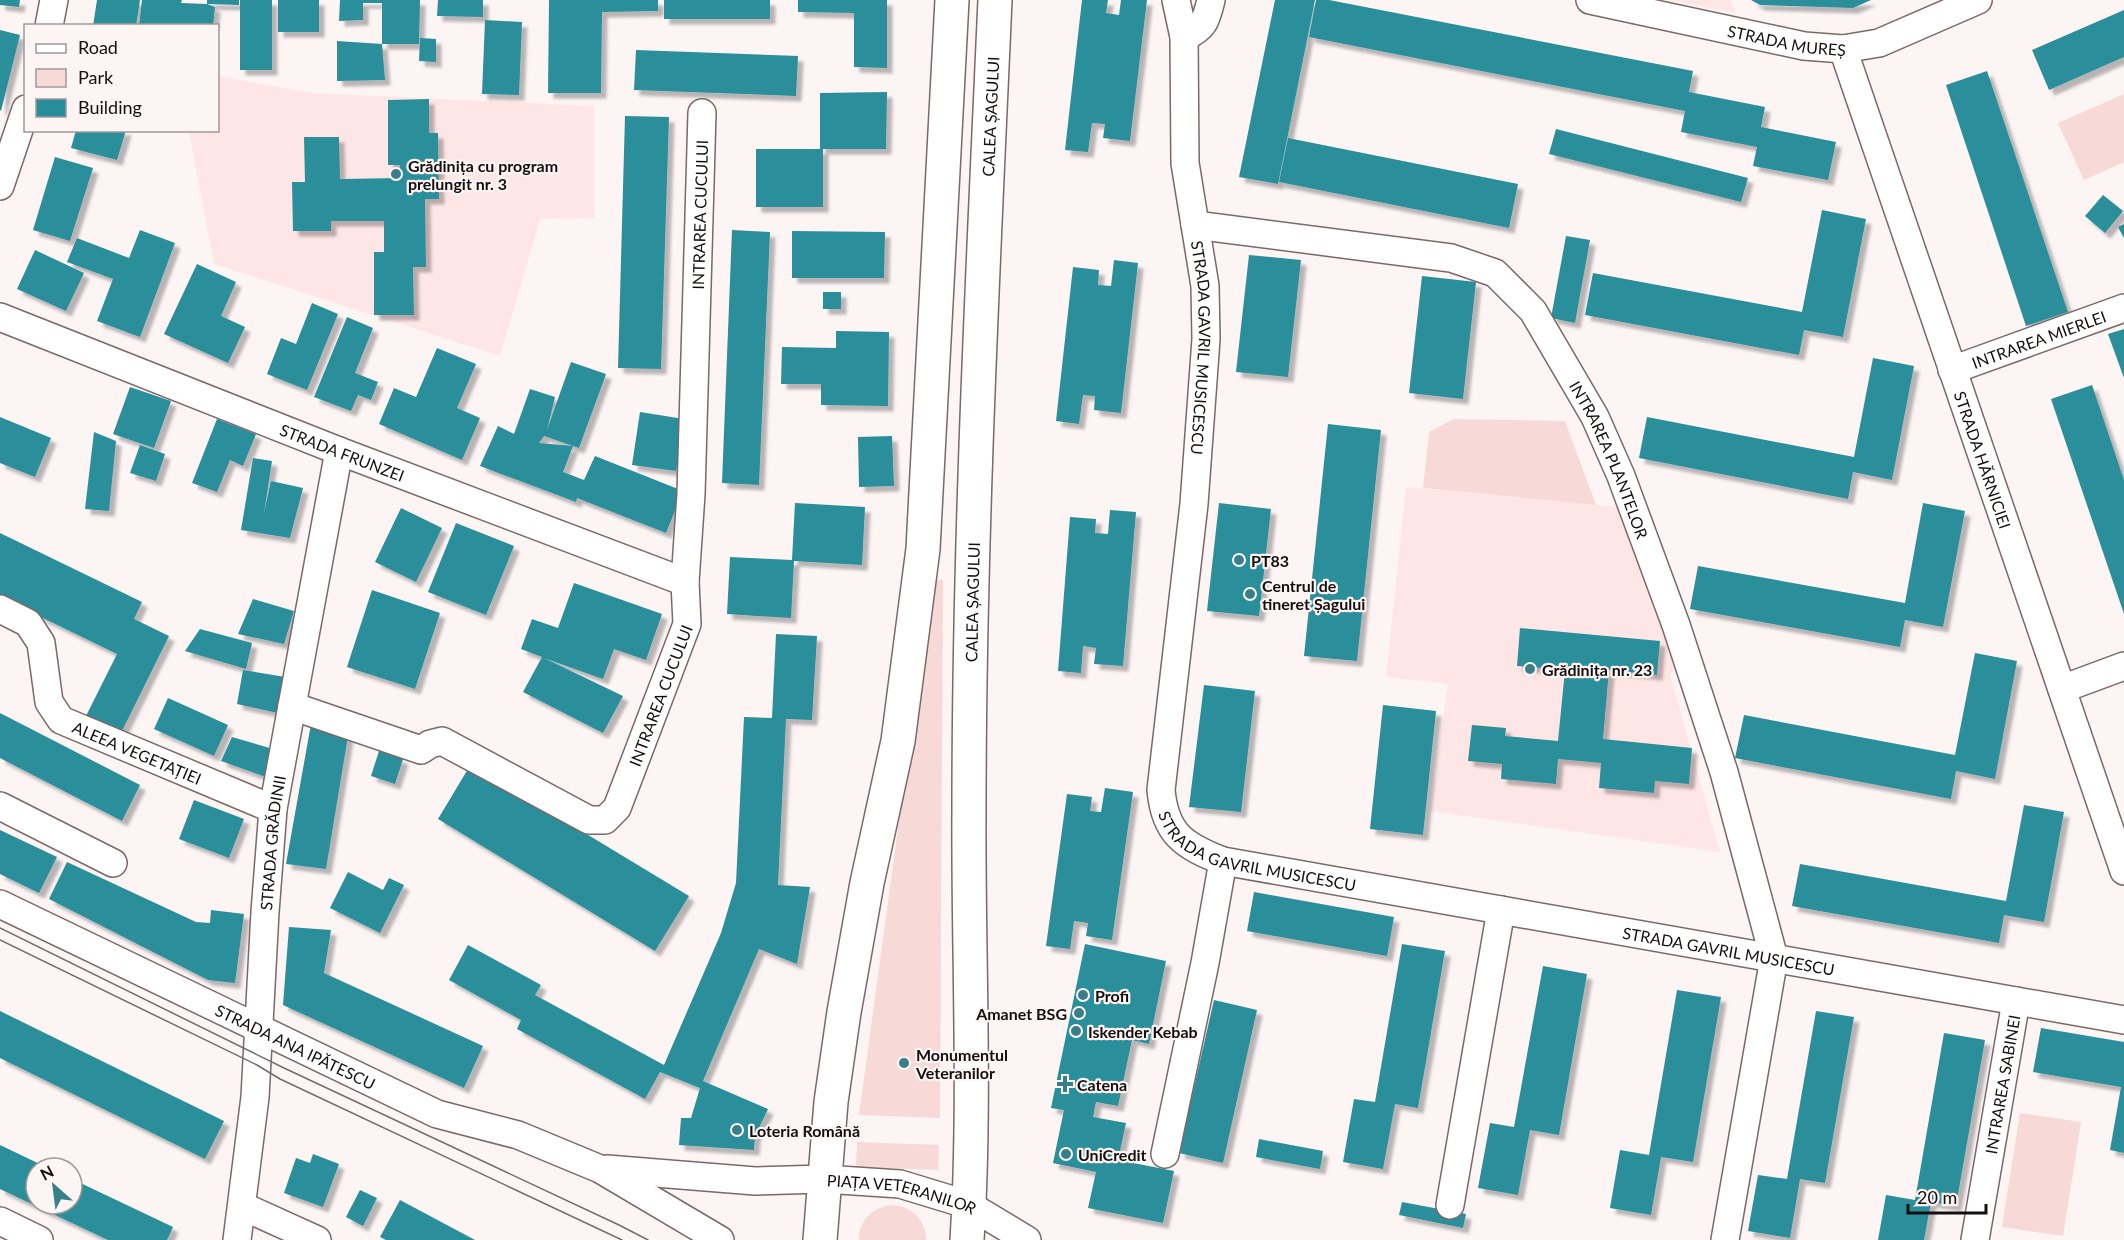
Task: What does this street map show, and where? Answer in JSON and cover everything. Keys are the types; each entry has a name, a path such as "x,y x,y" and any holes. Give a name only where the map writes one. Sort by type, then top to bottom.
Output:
{"main road":[{"path":"824,1179 831,1102 844,1012 867,883 898,741 923,549 952,0"},
{"name":"CALEA ȘAGULUI","path":"969,1205 971,1032 969,809 972,559 995,0"},
{"name":"PIAȚA VETERANILOR","path":"820,1240 824,1179"},
{"name":"PIAȚA VETERANILOR","path":"967,1240 969,1205"}],"street":[{"path":"49,24 54,0"},
{"name":"STRADA GAVRIL MUSICESCU","path":"1176,0 1184,37 1185,163 1205,286 1206,339 1194,504 1161,790 1163,812 1173,830 1195,850 1222,861 2124,1020"},
{"path":"1184,37 1198,31 1208,13 1211,0"},
{"name":"STRADA MUREȘ","path":"1590,0 1804,46 1842,49 1879,43 1978,0"},
{"name":"STRADA HĂRNICIEI","path":"1842,49 2124,871"},
{"name":"INTRAREA CUCULUI","path":"292,706 421,750 430,744 442,741 589,820 605,820 617,808 687,624 685,582 692,483 702,113"},
{"path":"0,186 24,115"},
{"name":"INTRAREA PLANTELOR","path":"1195,225 1451,258 1494,273 1533,311 1595,417 1621,476 1676,626 1724,772 1774,958"},
{"name":"INTRAREA MIERLEI","path":"1952,370 2124,308"},
{"name":"STRADA FRUNZEI","path":"0,317 339,451 685,582"},
{"name":"STRADA GRĂDINII","path":"237,1240 255,1097 273,809 339,451"},
{"name":"ALEEA VEGETAȚIEI","path":"0,609 28,623 40,643 49,702 61,720 273,809"},
{"path":"2062,689 2124,666"},
{"path":"0,806 113,863"},
{"path":"1165,1154 1205,963 1222,861"},
{"name":"STRADA ANA IPĂTESCU","path":"0,904 437,1114 518,1136 600,1168 720,1240"},
{"path":"1450,1205 1501,910"},
{"path":"1725,1240 1774,958"},
{"name":"INTRAREA SABINEI","path":"1975,1240 2016,1001"},
{"name":"STRADA ANA IPĂTESCU","path":"600,1168 755,1181 824,1179"},
{"name":"PIAȚA VETERANILOR","path":"824,1179 900,1184 969,1205"},
{"path":"969,1205 1027,1240"},
{"path":"242,1206 317,1240"},
{"path":"0,1221 39,1240"}],"shaded area":[{"path":"1667,0 1730,0 1736,13"},
{"name":"Grădinița cu program prelungit nr. 3","path":"219,76 311,93 594,106 594,218 540,219 500,356 214,264 189,132 219,132"},
{"name":"Grădinița nr. 23","path":"1406,487 1617,507 1678,664 1670,675 1720,852 1430,811 1448,684 1386,677"}],"green space":[{"path":"2124,94 2124,162 2084,180 2058,123"},
{"path":"1454,419 1565,421 1596,505 1423,488 1429,432"},
{"path":"932,579 943,580 940,1118 859,1115"},
{"path":"2020,1113 2081,1122 2063,1236 2002,1227"},
{"path":"857,1142 939,1145 938,1170 856,1167"},
{"path":"891,1205 905,1208 916,1215 923,1226 926,1240 859,1240 861,1227 868,1216 878,1209"}],"building":[{"path":"0,0 20,0 19,7 0,5"},
{"path":"97,0 140,0 136,24 93,24"},
{"path":"142,0 182,0 181,3 207,4 215,7 213,24 139,24"},
{"path":"207,0 239,0 239,5 207,4"},
{"path":"240,0 272,0 272,70 240,70"},
{"path":"278,0 319,0 319,32 278,32"},
{"path":"340,0 420,0 419,44 382,44 382,3 363,3 363,20 339,21"},
{"path":"438,0 483,0 483,17 437,16"},
{"path":"549,0 658,0 658,11 602,12 601,93 548,93"},
{"path":"664,0 770,0 770,19 664,19"},
{"path":"798,0 887,0 887,68 854,67 854,13 798,12"},
{"path":"1082,0 1108,0 1106,13 1119,15 1121,0 1147,0 1130,141 1103,138 1105,124 1092,123 1088,152 1065,150"},
{"path":"1275,0 1315,0 1278,184 1239,177"},
{"path":"1316,0 1329,0 1693,71 1689,92 1765,107 1761,127 1836,142 1828,180 1753,166 1757,147 1681,132 1685,111 1309,37"},
{"path":"1751,0 1871,0 1853,8 1760,5"},
{"path":"2124,10 2124,57 2049,90 2032,50"},
{"path":"485,20 522,22 519,95 482,94"},
{"path":"0,30 20,35 1,111 0,110"},
{"path":"420,38 436,39 436,62 419,61"},
{"path":"337,41 382,44 385,80 337,81"},
{"path":"636,50 798,56 796,96 634,90"},
{"path":"1987,71 2068,312 2026,326 1946,85"},
{"path":"887,92 886,149 823,149 823,207 756,207 756,149 820,149 820,93"},
{"path":"429,99 429,133 438,133 439,199 425,199 426,267 413,267 414,315 374,315 374,252 384,252 384,221 331,221 331,231 293,231 292,182 305,182 304,137 339,137 340,179 400,178 400,165 388,165 388,100"},
{"path":"625,116 669,117 661,369 618,368"},
{"path":"1556,129 1748,178 1741,202 1549,154"},
{"path":"75,132 125,132 117,160 71,148"},
{"path":"1288,138 1518,184 1509,228 1279,182"},
{"path":"55,157 93,168 70,241 33,230"},
{"path":"2103,195 2123,211 2105,233 2085,216"},
{"path":"1822,210 1866,219 1843,337 1804,330 1799,355 1585,315 1593,273 1802,312"},
{"path":"2124,224 2124,238 2118,227"},
{"path":"140,230 175,243 140,337 97,321 113,279 67,262 77,238 129,258"},
{"path":"732,230 770,232 759,485 722,483"},
{"path":"792,231 885,232 884,278 792,278"},
{"path":"1566,236 1590,240 1575,323 1551,318"},
{"path":"35,250 84,273 66,311 17,289"},
{"path":"1249,255 1301,260 1288,377 1236,372"},
{"path":"1114,260 1138,263 1121,413 1094,410 1095,396 1083,395 1079,424 1056,421 1073,267 1099,270 1098,285 1111,286"},
{"path":"197,264 236,282 221,316 245,327 228,363 164,334"},
{"path":"1422,276 1476,282 1463,399 1409,393"},
{"path":"823,292 841,292 841,309 823,309"},
{"path":"312,303 338,314 307,390 267,374 281,338 296,344"},
{"path":"347,317 373,328 355,373 378,382 371,400 358,395 351,411 314,397"},
{"path":"2124,329 2124,378 2108,334"},
{"path":"836,331 889,332 888,406 821,405 821,384 781,384 782,347 836,348"},
{"path":"437,348 476,364 457,408 480,418 462,460 379,424 394,388 416,397"},
{"path":"1873,358 1914,366 1892,480 1853,472 1848,499 1639,458 1647,417 1854,457"},
{"path":"571,362 606,374 579,448 573,446 563,472 584,480 595,456 683,491 666,533 577,498 576,502 480,466 498,426 514,434 530,389 555,397 547,430","holes":["544,436 573,446 539,443"]},
{"path":"2092,385 2124,480 2124,614 2051,399"},
{"path":"130,387 171,401 154,448 113,434"},
{"path":"640,412 684,419 676,471 632,465"},
{"path":"0,417 51,438 35,477 0,463"},
{"path":"217,419 256,434 243,466 230,460 217,492 192,483"},
{"path":"1328,424 1381,430 1357,661 1304,656"},
{"path":"94,432 116,441 109,511 85,509"},
{"path":"892,436 894,486 859,487 858,437"},
{"path":"140,445 165,454 156,481 130,473"},
{"path":"253,458 272,461 264,513 271,481 303,488 290,538 241,530"},
{"path":"795,503 865,507 862,565 794,561 791,618 727,614 730,557 792,560"},
{"name":"PT83","path":"1219,503 1271,509 1259,616 1207,611"},
{"path":"1923,503 1965,511 1943,627 1905,620 1900,647 1690,609 1698,566 1905,603"},
{"path":"401,508 442,528 416,582 375,562"},
{"path":"1110,510 1136,512 1123,666 1094,664 1096,648 1083,646 1081,673 1058,671 1070,517 1096,519 1095,533 1108,534"},
{"path":"456,523 514,546 486,615 428,592"},
{"path":"0,533 142,602 134,619 169,636 119,737 84,720 117,654 0,597"},
{"path":"574,583 662,614 646,660 614,649 603,679 544,658 623,696 603,733 523,692 542,657 521,649 532,619 558,628"},
{"path":"372,590 440,613 415,689 347,667"},
{"path":"253,599 294,611 284,644 238,634"},
{"path":"1520,628 1660,641 1657,675 1609,670 1603,739 1692,748 1689,784 1655,781 1654,793 1599,788 1601,763 1558,759 1556,784 1501,779 1502,764 1468,761 1472,725 1506,728 1505,736 1558,741 1565,670 1517,666"},
{"path":"200,629 252,643 246,669 185,651"},
{"path":"776,634 817,636 812,720 786,719 778,885 810,887 797,964 759,949 703,1081 768,1109 755,1136 754,1150 679,1145 681,1118 691,1118 700,1088 660,1072 645,1099 517,1029 521,1020 449,980 468,945 541,985 535,995 664,1065 721,933 736,883 744,717 772,718"},
{"path":"1975,653 2017,661 1995,779 1956,771 1951,799 1735,758 1744,715 1955,755"},
{"path":"243,670 285,677 282,714 237,704"},
{"path":"1204,685 1255,691 1241,812 1189,807"},
{"path":"168,698 228,725 214,756 154,729"},
{"path":"1383,705 1436,711 1423,835 1370,829"},
{"path":"0,713 140,785 122,821 0,758"},
{"path":"311,724 349,730 326,869 286,864"},
{"path":"232,737 273,749 266,777 221,761"},
{"path":"379,751 403,759 395,784 371,776"},
{"path":"471,764 689,896 655,951 438,819"},
{"path":"1105,788 1133,792 1112,940 1086,936 1088,923 1074,921 1070,949 1046,946 1067,794 1092,797 1090,811 1101,812"},
{"path":"194,800 244,819 229,858 179,839"},
{"path":"2024,805 2064,812 2044,922 2004,915 1999,943 1792,906 1800,864 2006,901"},
{"path":"0,830 57,857 39,893 0,874"},
{"path":"67,862 196,922 210,923 211,910 244,914 235,983 208,980 49,899"},
{"path":"348,872 383,890 389,878 404,885 380,933 330,908"},
{"path":"1254,892 1394,917 1387,956 1247,931"},
{"path":"289,927 331,930 324,973 483,1046 464,1088 283,1005"},
{"path":"1085,944 1166,961 1149,1044 1132,1040 1118,1106 1096,1102 1093,1117 1126,1123 1118,1160 1174,1171 1163,1223 1088,1208 1096,1172 1053,1163 1064,1110 1051,1108"},
{"path":"1402,944 1445,951 1418,1108 1395,1104 1383,1169 1343,1162 1354,1099 1375,1102"},
{"path":"1543,966 1587,974 1559,1135 1530,1130 1518,1195 1478,1188 1490,1123 1514,1127"},
{"path":"1677,990 1721,997 1693,1162 1661,1157 1651,1215 1610,1208 1620,1150 1649,1155"},
{"path":"1214,1000 1257,1010 1223,1163 1179,1153"},
{"path":"0,1011 224,1121 205,1159 0,1058"},
{"path":"1816,1011 1854,1017 1825,1183 1800,1179 1790,1238 1748,1231 1758,1175 1787,1179"},
{"path":"2041,1028 2124,1042 2124,1153 2110,1150 2121,1087 2033,1072"},
{"path":"1944,1033 1985,1040 1956,1206 1931,1202 1924,1240 1878,1240 1886,1195 1915,1200"},
{"path":"1259,1139 1323,1151 1320,1169 1256,1157"},
{"path":"0,1145 24,1156 24,1200 0,1189"},
{"path":"313,1154 339,1164 323,1207 284,1193 296,1158 310,1163"},
{"path":"84,1185 173,1227 167,1240 108,1240 57,1216 84,1216"},
{"path":"360,1190 377,1198 363,1226 346,1217"},
{"path":"400,1200 475,1240 386,1240 380,1237"},
{"path":"1402,1202 1466,1214 1463,1228 1399,1215"}],"tram line":[{"path":"0,928 284,1068 648,1240"},
{"path":"0,940 257,1065 280,1079 622,1240"}],"place":[{"name":"Grădinița cu program prelungit nr. 3","path":"396,174"},
{"name":"PT83","path":"1239,560"},
{"name":"Centrul de tineret Șagului","path":"1250,594"},
{"name":"Grădinița nr. 23","path":"1530,669"},
{"name":"Profi","path":"1083,995"},
{"name":"Amanet BSG","path":"1079,1013"},
{"name":"Iskender Kebab","path":"1076,1031"},
{"name":"Monumentul Veteranilor","path":"904,1063"},
{"name":"Catena","path":"1065,1084"},
{"name":"Loteria Română","path":"737,1130"},
{"name":"UniCredit","path":"1066,1154"}]}
